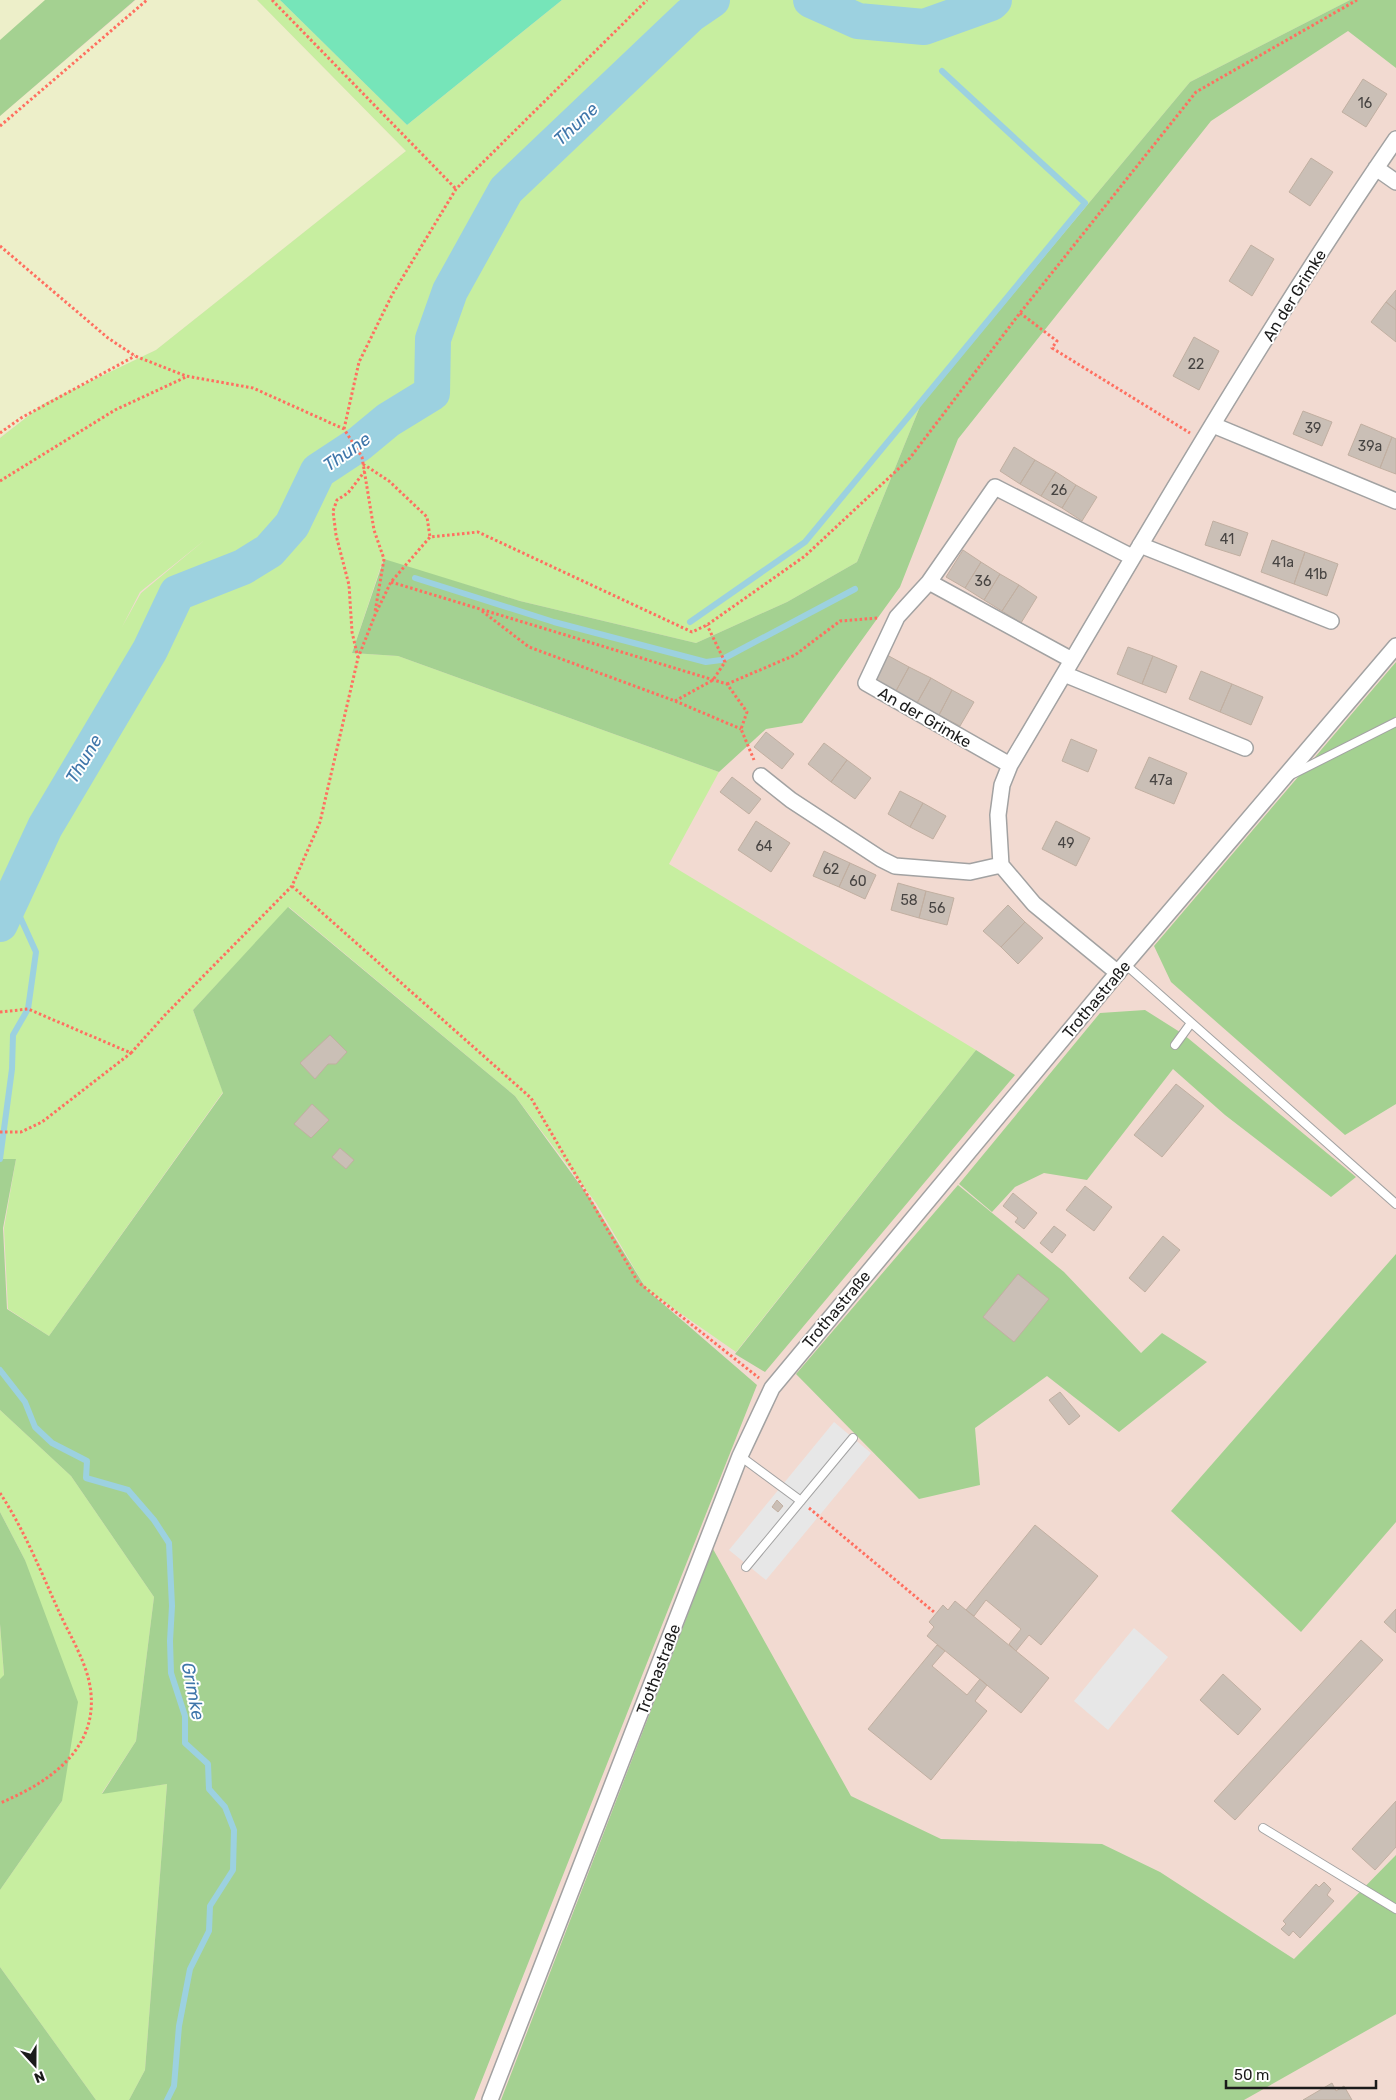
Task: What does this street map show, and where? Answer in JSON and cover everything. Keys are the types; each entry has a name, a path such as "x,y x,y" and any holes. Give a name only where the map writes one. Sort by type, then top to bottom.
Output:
{"street":[{"name":"An der Grimke","path":"1001,866 998,815 1002,785 1010,765 1213,424 1301,282 1396,139"},
{"path":"1376,168 1396,182"},
{"path":"1213,424 1396,501"},
{"name":"An der Grimke","path":"1010,765 866,683 897,617 929,582 995,487 1136,551 1331,621"},
{"path":"929,582 1072,660"},
{"name":"Trothastraße","path":"490,2100 740,1456 772,1388 1122,969 1396,646"},
{"path":"1064,674 1245,748"},
{"path":"761,776 791,800 881,859 895,866 970,872 1001,866 1034,904 1122,969"}],"lane":[{"path":"1283,779 1396,722"},
{"path":"1122,969 1191,1022 1396,1204"},
{"path":"1175,1045 1191,1022"},
{"path":"746,1567 854,1438"},
{"path":"740,1456 801,1501"},
{"path":"1262,1828 1396,1909"}],"path":[{"path":"0,126 147,0"},
{"path":"272,0 456,189"},
{"path":"344,429 359,362 392,295 456,189 646,0"},
{"path":"0,1132 21,1132 42,1122 131,1053 165,1015 292,886 320,822 358,658 375,615 391,582 430,537 478,532 692,632 707,625 805,556 910,458 1020,313 1196,92 1357,0"},
{"path":"0,246 108,338 135,356 186,376 253,388 344,429 362,458 374,530 384,559 375,615"},
{"path":"1020,313 1057,341 1052,348 1203,441"},
{"path":"0,434 21,418 135,356"},
{"path":"0,481 115,410 186,376"},
{"path":"363,464 389,481 427,517 430,537"},
{"path":"358,658 352,632 349,586 336,535 333,511 337,500 348,493 365,471"},
{"path":"391,582 727,684 747,712 741,728 761,776"},
{"path":"480,609 529,647 675,701 741,728"},
{"path":"727,684 795,655 840,621 897,617"},
{"path":"675,701 713,680 725,662 707,625"},
{"path":"292,886 531,1098 638,1282 772,1388"},
{"path":"0,1012 28,1009 131,1053"},
{"path":"0,1493 14,1515 51,1593 88,1679 92,1698 84,1742 58,1771 0,1803"},
{"path":"801,1501 934,1612"}],"shaded area":[{"path":"0,0 1396,0 1396,2100 0,2100"},
{"path":"834,1422 871,1453 766,1580 729,1550"},
{"path":"1134,1628 1168,1657 1108,1730 1074,1701"}],"green space":[{"path":"0,0 46,0 0,41"},
{"path":"45,0 135,0 0,116 0,40"},
{"path":"136,0 257,0 406,151 156,350 45,403 0,437 0,116"},
{"path":"257,0 280,0 407,125 562,0 1350,0 1190,82 921,404 857,562 787,602 696,643 520,601 383,560 352,653 398,656 719,772 669,864 976,1050 736,1352 647,1290 596,1203 515,1096 289,907 193,1010 223,1092 49,1336 8,1309 4,1228 16,1159 0,1159 0,438 45,403 156,350 406,151","holes":["206,539 141,593 122,627 140,592"]},
{"path":"280,0 562,0 407,125"},
{"path":"1350,0 1396,0 1396,68 1348,31 1211,121 958,439 900,587 802,723 766,729 719,772 398,656 352,653 384,559 520,601 696,643 787,602 857,562 921,404 1190,82"},
{"path":"1396,662 1396,1104 1345,1135 1171,982 1154,946"},
{"path":"288,907 515,1096 594,1204 647,1290 757,1385 474,2100 129,2100 145,2070 167,1784 102,1794 136,1741 154,1597 71,1476 0,1410 0,1159 16,1159 3,1228 7,1309 49,1336 223,1093 193,1010"},
{"path":"1145,1010 1183,1034 1356,1177 1331,1197 1225,1115 1173,1069 1087,1180 1044,1173 1015,1187 992,1212 959,1184 1100,1013"},
{"path":"976,1050 1015,1075 765,1372 735,1354"},
{"path":"958,1185 1064,1272 1141,1353 1162,1333 1207,1362 1119,1432 1047,1376 975,1428 980,1485 919,1499 796,1374"},
{"path":"1396,1254 1396,1522 1301,1632 1171,1511"},
{"path":"0,1410 71,1476 154,1597 136,1741 102,1793 167,1784 145,2070 129,2100 96,2100 0,1967 0,1890 62,1801 25,1560 0,1512"},
{"path":"0,1512 25,1560 78,1702 62,1801 0,1890 0,1679 4,1675 0,1624"},
{"path":"713,1549 851,1796 941,1839 1102,1844 1160,1872 1294,1959 1396,1855 1396,2014 1244,2100 501,2100"},
{"path":"0,1624 4,1676 0,1679"},
{"path":"0,1967 96,2100 0,2100"}],"building":[{"path":"1363,79 1387,94 1366,127 1342,112"},
{"path":"1311,158 1333,172 1310,206 1289,192"},
{"path":"1251,245 1274,259 1252,296 1229,281"},
{"path":"1396,290 1396,310 1386,302"},
{"path":"1386,302 1396,310 1396,342 1371,322"},
{"path":"1194,337 1219,351 1199,390 1173,376"},
{"path":"1303,411 1332,422 1322,446 1293,434"},
{"path":"1361,424 1392,437 1380,468 1348,455"},
{"path":"1392,437 1396,439 1396,474 1380,468"},
{"path":"1014,447 1035,460 1020,484 1000,471"},
{"path":"1035,460 1056,472 1041,496 1020,484"},
{"path":"1056,472 1076,485 1062,508 1041,496"},
{"path":"1076,485 1097,497 1082,521 1062,508"},
{"path":"1213,521 1248,533 1240,556 1205,545"},
{"path":"1272,540 1305,552 1294,584 1261,572"},
{"path":"963,550 981,562 965,588 946,577"},
{"path":"1305,552 1338,564 1327,596 1294,584"},
{"path":"981,562 1000,574 984,600 965,588"},
{"path":"1000,574 1019,585 1002,611 984,600"},
{"path":"1019,585 1037,597 1021,623 1002,611"},
{"path":"1128,647 1153,656 1142,684 1117,674"},
{"path":"887,655 909,667 896,691 874,680"},
{"path":"1153,656 1177,666 1166,693 1142,684"},
{"path":"909,667 931,678 917,703 896,691"},
{"path":"1201,671 1232,684 1220,712 1189,699"},
{"path":"931,678 952,690 939,715 917,703"},
{"path":"1232,684 1263,697 1251,725 1220,712"},
{"path":"952,690 974,702 960,726 939,715"},
{"path":"766,732 794,754 782,769 754,747"},
{"path":"1071,739 1097,750 1088,772 1062,761"},
{"path":"824,743 847,760 831,782 808,764"},
{"path":"1149,757 1187,773 1174,804 1135,788"},
{"path":"847,760 871,778 855,799 831,782"},
{"path":"732,777 761,799 749,814 720,792"},
{"path":"900,791 923,803 910,827 888,814"},
{"path":"923,803 946,816 933,839 910,827"},
{"path":"756,821 790,843 771,872 738,850"},
{"path":"1056,821 1090,838 1076,866 1042,849"},
{"path":"824,851 850,863 839,887 813,876"},
{"path":"850,863 876,875 865,899 839,887"},
{"path":"898,883 926,891 919,918 891,910"},
{"path":"926,891 954,898 947,925 919,918"},
{"path":"1008,905 1025,922 1001,947 983,931"},
{"path":"1025,922 1043,938 1018,964 1001,947"},
{"path":"330,1035 347,1052 336,1064 328,1064 315,1079 300,1063"},
{"path":"1176,1084 1204,1106 1162,1157 1134,1135"},
{"path":"312,1104 329,1120 311,1138 294,1124"},
{"path":"340,1148 354,1160 346,1169 332,1157"},
{"path":"1085,1186 1112,1207 1094,1231 1066,1210"},
{"path":"1013,1193 1037,1213 1024,1229 1015,1222 1018,1218 1003,1206"},
{"path":"1054,1226 1066,1235 1052,1253 1040,1243"},
{"path":"1163,1236 1180,1250 1145,1292 1129,1278"},
{"path":"1018,1274 1049,1299 1014,1342 983,1317"},
{"path":"1060,1392 1080,1416 1069,1425 1049,1400"},
{"path":"777,1500 783,1506 778,1512 772,1507"},
{"path":"1035,1525 1098,1576 1041,1645 1029,1635 1016,1651 1009,1644 1021,1629 986,1600 974,1616 966,1610"},
{"path":"955,1601 1049,1678 1021,1713 927,1636 934,1627 929,1622 943,1605 948,1610"},
{"path":"1396,1609 1396,1633 1384,1622"},
{"path":"1361,1640 1383,1660 1235,1820 1214,1801"},
{"path":"937,1645 945,1651 932,1666 967,1695 980,1679 987,1685 975,1701 987,1711 931,1780 868,1729"},
{"path":"1223,1674 1261,1709 1238,1735 1200,1700"},
{"path":"1396,1801 1396,1847 1375,1870 1352,1849"},
{"path":"1324,1882 1331,1889 1327,1895 1334,1901 1300,1938 1293,1931 1289,1936 1281,1929 1286,1924 1283,1921 1316,1884 1319,1887"},
{"path":"1332,2083 1336,2091 1344,2086 1352,2100 1303,2100"}],"waterway":[{"name":"Thune","path":"0,924 45,827 150,650 177,593 243,567 269,551 292,525 318,471 359,444 388,420 432,393 433,339 450,291 506,190 690,15 712,0"},
{"name":"Thune","path":"811,0 858,21 924,27 991,3 994,0"},
{"path":"690,622 805,542 1085,203 942,71"},
{"path":"415,578 554,622 706,662 721,660 855,589"},
{"name":"Grimke","path":"0,1159 12,1069 13,1035 28,1009 36,952 11,897"},
{"name":"Grimke","path":"0,1370 25,1402 35,1427 52,1443 87,1461 86,1478 128,1490 154,1520 169,1543 172,1606 171,1673 185,1716 185,1743 208,1764 209,1789 225,1807 234,1830 233,1870 210,1906 209,1931 190,1969 179,2026 174,2086 167,2100"}]}
